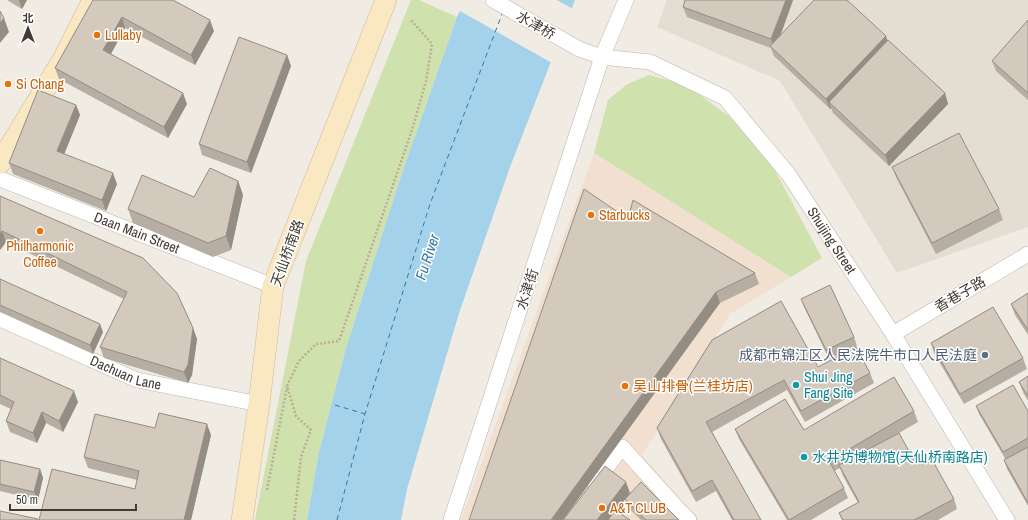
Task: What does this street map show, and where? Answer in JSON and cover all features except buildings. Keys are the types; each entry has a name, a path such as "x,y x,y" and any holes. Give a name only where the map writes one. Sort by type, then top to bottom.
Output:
{"main road":[{"path":"0,163 64,58 93,0"},
{"name":"天仙桥南路","path":"242,520 259,404 273,286 386,0"}],"street":[{"name":"水津桥","path":"493,0 579,49 602,57"},
{"name":"水津街","path":"451,520 602,57 626,0"},
{"name":"Shuijing Street","path":"602,57 650,62 725,98 789,176 893,334 1007,520"},
{"name":"Daan Main Street","path":"0,180 273,286"},
{"name":"香巷子路","path":"893,334 1028,254"},
{"name":"Dachuan Lane","path":"0,320 137,380 259,404"},
{"path":"586,496 622,447 689,520"}],"path":[{"path":"267,490 287,386 300,361 316,344 339,341 412,130 426,80 432,44 410,19"},
{"path":"287,386 296,416 311,430 301,457 294,520"}],"shaded area":[{"path":"667,0 1028,0 1028,227 897,273 780,81 657,27"},
{"path":"594,153 791,277 730,314 642,455 699,520 461,520"}],"green space":[{"path":"411,0 419,0 457,17 401,176 346,348 319,452 307,520 255,520 306,261"},
{"path":"649,75 686,85 730,117 772,165 822,258 791,277 594,153 608,100 626,85"}],"water":[{"name":"Fu River","path":"465,0 575,0 510,167 459,313 407,489 401,520 307,520 319,452 346,348 401,176 457,17"}],"pier":[{"path":"463,0 557,0 573,9 552,63 458,10"}],"ferry route":[{"path":"337,520 365,414 430,204 502,14"},
{"path":"335,405 365,414"}],"place":[{"name":"Lullaby","path":"97,35"},
{"name":"Si Chang","path":"8,84"},
{"name":"Starbucks","path":"591,215"},
{"name":"Philharmonic Coffee","path":"40,231"},
{"name":"成都市锦江区人民法院牛市口人民法庭","path":"985,355"},
{"name":"Shui Jing Fang Site","path":"796,385"},
{"name":"吴山排骨(兰桂坊店)","path":"625,386"},
{"name":"水井坊博物馆(天仙桥南路店)","path":"804,457"},
{"name":"A&T CLUB","path":"602,508"}]}
